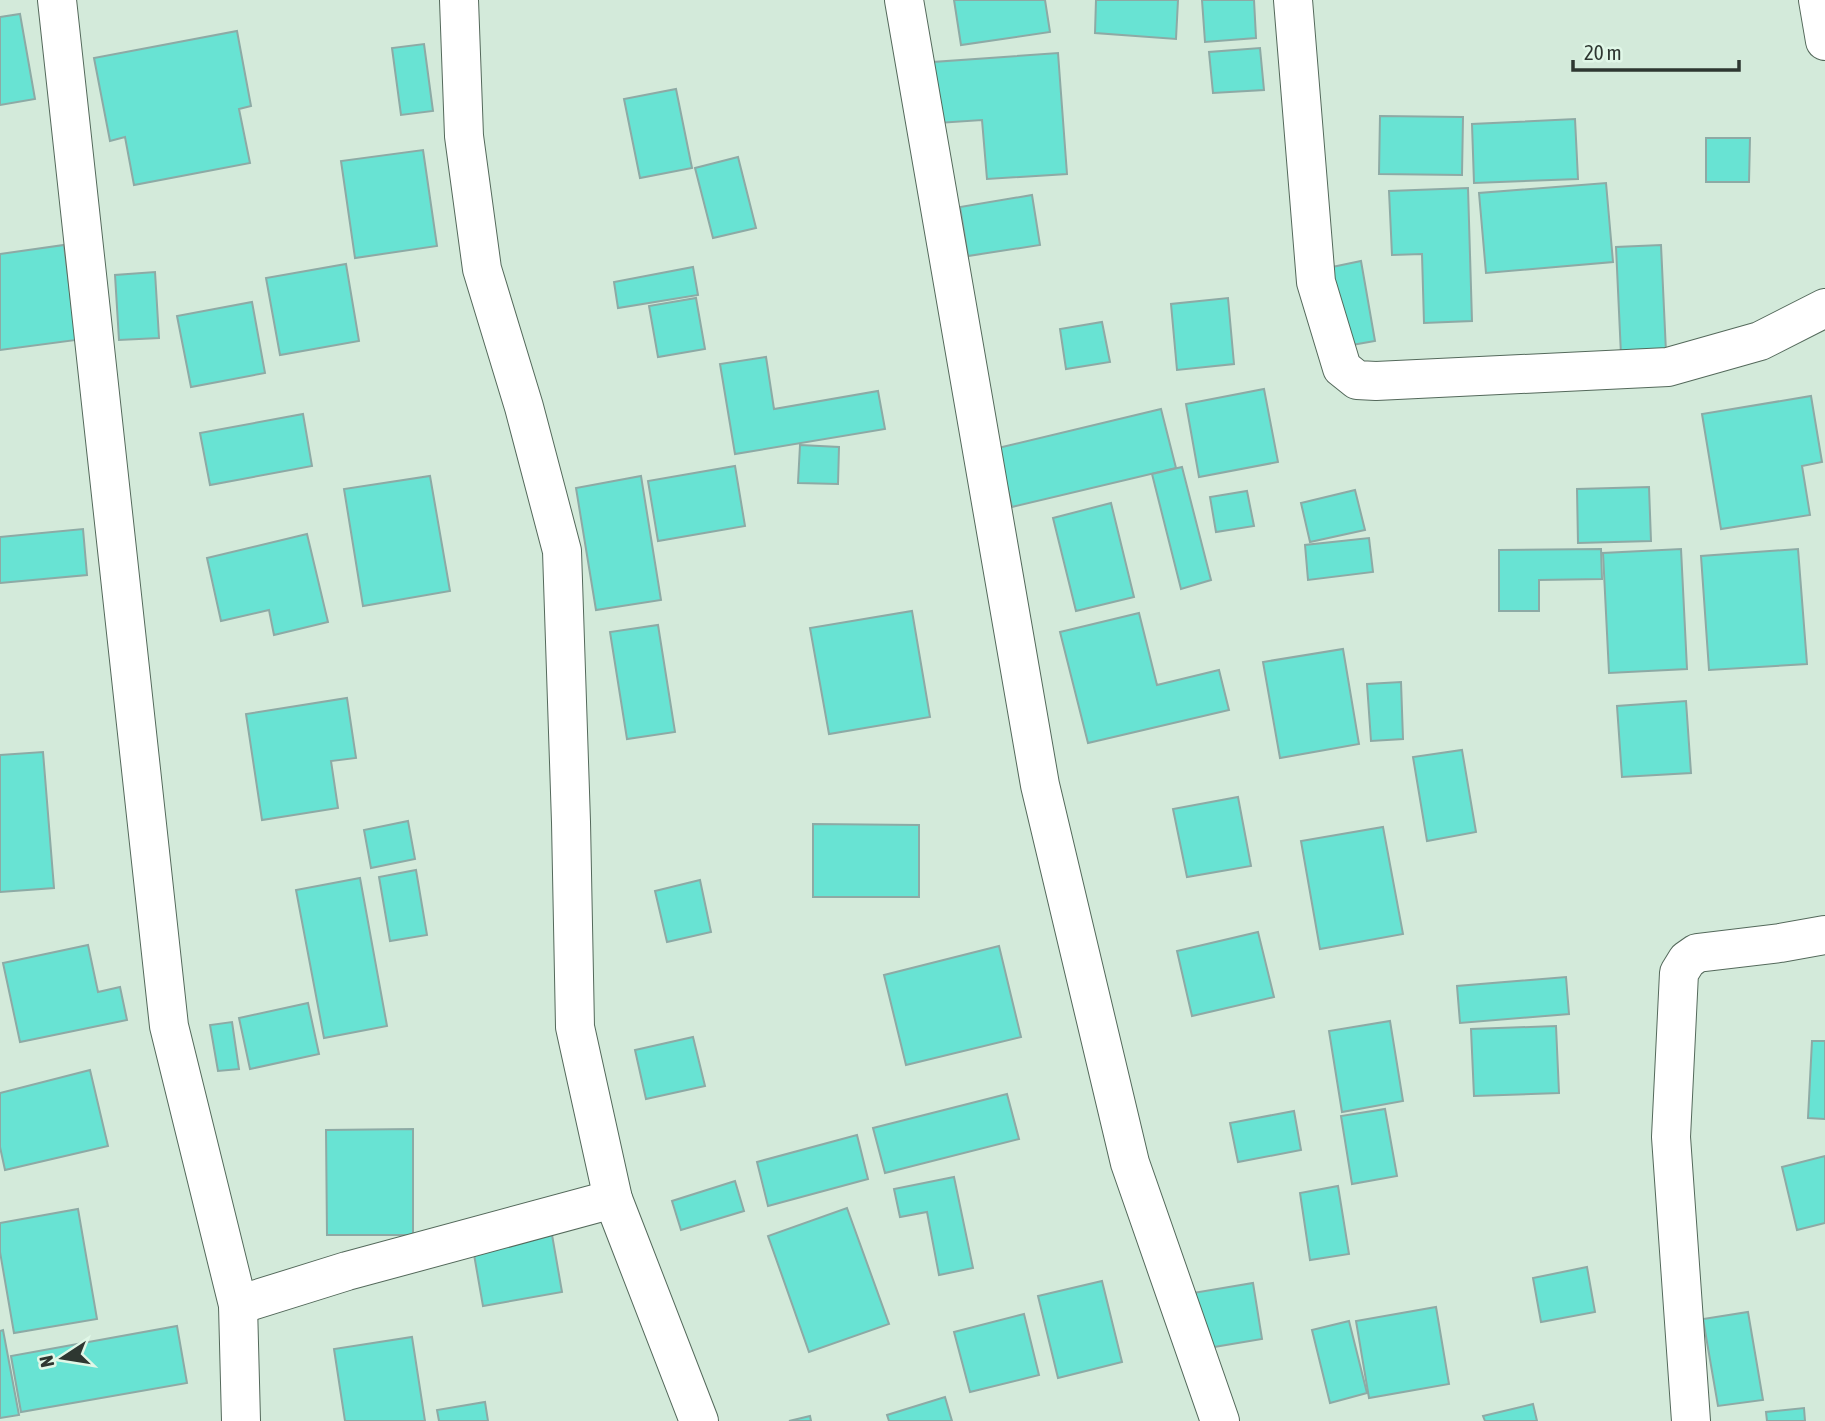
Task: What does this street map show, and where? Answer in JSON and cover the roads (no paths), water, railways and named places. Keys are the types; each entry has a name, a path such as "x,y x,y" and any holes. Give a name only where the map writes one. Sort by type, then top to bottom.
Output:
{"street":[{"path":"57,0 169,1026 238,1305 242,1421"},
{"path":"459,0 464,136 482,268 524,407 562,551 572,822 575,1027 613,1199 699,1421"},
{"path":"904,0 1040,785 1130,1163 1220,1421"},
{"path":"1293,0 1316,282 1342,368 1357,380 1668,367 1760,341 1825,308"},
{"path":"1818,0 1825,41"},
{"path":"1691,1421 1671,1137 1679,973 1687,960 1697,953 1825,935"},
{"path":"238,1305 347,1271 613,1199"}]}
